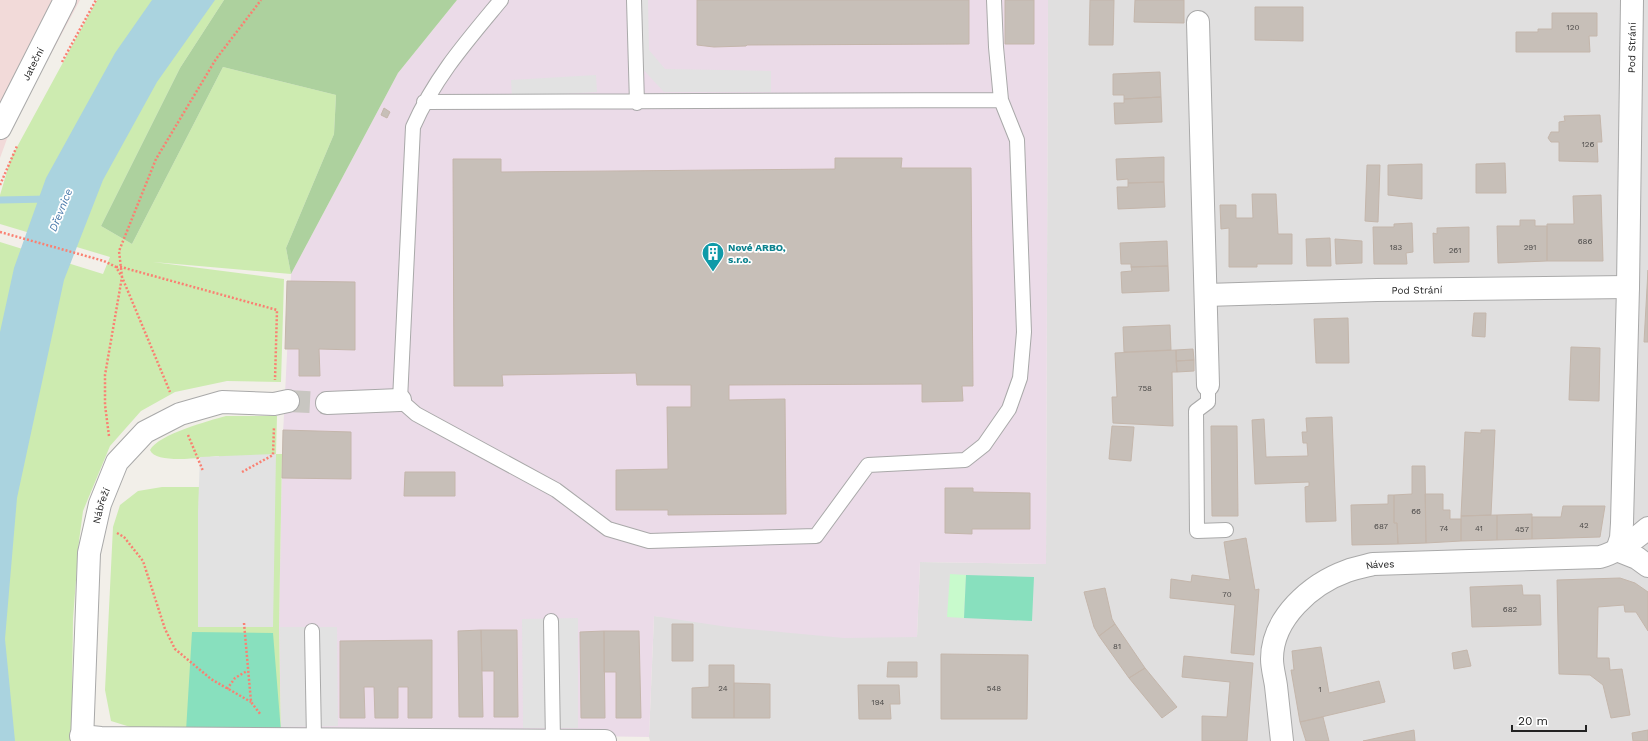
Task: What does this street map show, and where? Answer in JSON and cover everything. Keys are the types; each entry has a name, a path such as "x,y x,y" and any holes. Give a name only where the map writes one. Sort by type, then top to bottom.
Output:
{"street":[{"name":"Jateční","path":"0,128 66,0"},
{"name":"Pod Strání","path":"1617,550 1621,538 1622,523 1628,287 1632,0"},
{"path":"1198,22 1208,385"},
{"name":"Pod Strání","path":"1206,295 1377,290 1628,287"},
{"path":"327,403 400,400"},
{"name":"Nábřeží","path":"81,739 89,553 100,504 118,462 145,432 180,414 222,402 281,403"},
{"name":"Náves","path":"1282,741 1272,659 1275,638 1282,623 1293,608 1309,593 1327,581 1346,571 1373,564 1600,557 1610,554 1634,540 1648,528"},
{"path":"1617,550 1637,558 1648,566"},
{"path":"81,739 277,738 605,741"}],"lane":[{"path":"501,0 457,52 424,102 414,127 400,400 416,414 556,490 608,528 648,541 816,536 868,465 964,460 984,445 1009,409 1020,378 1024,324 1017,140 1001,100 996,47 994,0"},
{"path":"634,0 637,103"},
{"path":"424,102 637,103 1001,100"},
{"path":"1208,385 1208,402 1196,411 1197,531 1226,530"},
{"path":"551,621 553,740"},
{"path":"312,631 314,739"}],"path":[{"path":"118,462 110,452 105,405 104,375 122,277 119,251 156,159 216,59 261,0"},
{"path":"0,232 104,261 116,267 277,310 281,403 273,454 242,472"},
{"path":"116,267 122,277 203,471"},
{"path":"114,532 124,537 143,561 150,578 165,629 175,649 211,679 251,702 272,729 277,738"},
{"path":"244,623 247,671 251,685 251,702"},
{"path":"227,689 235,678 247,671"}],"shaded area":[{"path":"0,0 80,0 11,128 0,158"},
{"path":"457,0 1048,0 1046,564 920,562 917,637 844,638 728,627 654,616 649,737 281,731 279,627 282,454 291,274 398,73"},
{"path":"634,0 648,0 649,50 665,69 771,71 771,92 664,92 636,62"},
{"path":"1048,0 1648,0 1648,741 650,741 654,616 917,637 920,562 1046,564"},
{"path":"596,75 597,92 512,97 511,80"},
{"path":"276,454 273,627 198,627 198,512 200,457"},
{"path":"578,618 578,728 523,728 522,619"},
{"path":"280,627 337,627 338,726 281,727"}],"green space":[{"path":"97,0 224,0 180,68 101,226 132,244 223,67 336,95 334,134 286,248 291,274 153,262 284,279 281,382 227,381 175,392 141,411 110,446 83,511 79,541 73,619 72,691 75,741 0,741 0,242 103,274 110,257 0,224 0,195 11,158"},
{"path":"224,0 457,0 398,73 291,274 286,248 334,134 336,95 223,67 132,244 101,226 180,68"},
{"path":"226,416 277,416 276,454 282,454 279,627 281,732 140,730 111,721 105,690 113,527 120,505 138,491 162,487 199,487 198,626 219,456 171,459 154,455 150,450 155,444 173,434"},
{"path":"950,574 966,575 964,618 947,617"},
{"path":"966,575 1034,577 1032,621 964,618"},
{"path":"192,632 273,633 281,732 186,731"}],"water":[{"name":"Dřevnice","path":"152,0 215,0 157,82 103,180 64,280 17,498 5,639 15,741 0,741 0,332 14,268 46,178 115,53"}],"building":[{"path":"697,0 969,0 969,44 747,45 714,47 697,45"},
{"path":"1005,0 1034,0 1034,44 1005,44"},
{"path":"1090,0 1114,0 1113,45 1089,45"},
{"path":"1135,0 1184,0 1184,23 1134,22"},
{"path":"1255,7 1303,7 1303,41 1255,40"},
{"path":"1552,13 1597,13 1597,36 1589,36 1590,52 1516,52 1516,32 1538,32 1538,29 1552,29"},
{"path":"1160,72 1161,97 1124,99 1124,95 1113,95 1113,74"},
{"path":"1161,97 1162,122 1115,124 1114,103 1124,103 1124,99"},
{"path":"384,108 390,112 387,118 381,115"},
{"path":"1600,115 1602,142 1597,142 1598,162 1559,161 1559,142 1551,142 1548,138 1551,132 1559,132 1559,122 1565,121 1564,116"},
{"path":"1164,157 1164,182 1128,183 1128,179 1117,180 1116,159"},
{"name":"Nové ARBO, s.r.o.","path":"835,158 902,158 901,168 971,168 973,386 962,386 963,401 922,402 922,384 729,385 729,400 785,399 786,514 668,515 668,510 616,510 616,470 668,469 667,407 691,407 691,385 637,385 636,373 502,375 503,386 454,386 453,159 501,159 501,172 835,169"},
{"path":"1505,163 1506,193 1476,193 1476,164"},
{"path":"1422,164 1422,199 1388,195 1388,165"},
{"path":"1367,165 1380,165 1378,222 1365,221"},
{"path":"1164,182 1165,207 1118,209 1117,187 1128,187 1128,183"},
{"path":"1252,194 1276,194 1278,234 1292,234 1292,264 1257,264 1257,267 1229,267 1229,228 1221,229 1220,205 1236,205 1236,218 1253,218"},
{"path":"1601,195 1603,261 1547,261 1547,224 1574,224 1573,196"},
{"path":"1520,220 1535,220 1535,226 1547,226 1547,261 1498,263 1497,226 1520,226"},
{"path":"1412,223 1413,252 1406,253 1407,264 1374,264 1373,227 1394,227 1394,224"},
{"path":"1469,227 1469,262 1434,263 1433,233 1437,234 1437,228"},
{"path":"1330,238 1331,266 1307,266 1306,239"},
{"path":"1335,239 1362,241 1362,263 1336,264"},
{"path":"1167,241 1168,266 1131,267 1131,264 1121,264 1120,243"},
{"path":"1168,266 1169,291 1122,293 1121,272 1132,271 1131,267"},
{"path":"1648,270 1648,342 1644,342"},
{"path":"287,281 355,282 355,350 319,349 320,376 299,376 299,349 285,349"},
{"path":"1474,313 1486,313 1485,337 1472,336"},
{"path":"1348,318 1349,363 1316,363 1314,319"},
{"path":"1170,325 1171,350 1124,352 1123,327"},
{"path":"1571,347 1600,348 1599,401 1569,400"},
{"path":"1193,349 1194,360 1176,361 1176,350"},
{"path":"1176,350 1177,372 1172,372 1173,426 1113,423 1112,397 1117,397 1115,353"},
{"path":"1194,360 1194,371 1177,372 1176,361"},
{"path":"1332,417 1336,521 1306,522 1305,487 1309,486 1309,482 1255,484 1252,420 1264,419 1266,457 1308,456 1307,443 1303,443 1302,432 1307,432 1306,418"},
{"path":"1112,426 1134,427 1131,461 1109,459"},
{"path":"1211,426 1237,426 1238,516 1212,516"},
{"path":"283,430 351,432 351,479 282,478"},
{"path":"1481,430 1495,430 1491,515 1461,516 1465,432 1481,433"},
{"path":"1412,466 1425,466 1426,543 1398,544 1397,523 1394,523 1394,495 1412,494"},
{"path":"405,472 455,472 455,496 404,496"},
{"path":"945,488 973,488 973,492 1030,493 1030,529 972,529 972,534 945,533"},
{"path":"1425,494 1443,494 1443,510 1450,510 1450,519 1461,519 1461,541 1426,543"},
{"path":"1388,495 1394,495 1394,523 1397,523 1398,544 1352,545 1351,505 1388,504"},
{"path":"1563,506 1605,506 1600,537 1532,539 1532,517 1561,517"},
{"path":"1532,514 1532,539 1497,540 1497,515"},
{"path":"1497,515 1497,540 1461,541 1461,516"},
{"path":"1246,538 1255,590 1259,589 1254,655 1231,653 1235,605 1170,598 1171,579 1191,582 1192,575 1230,580 1224,542"},
{"path":"1620,578 1635,583 1648,592 1648,631 1636,612 1625,612 1624,605 1598,607 1597,658 1609,658 1610,670 1622,669 1630,715 1611,718 1603,685 1590,675 1559,674 1557,580"},
{"path":"1522,585 1523,595 1540,595 1541,625 1472,627 1470,587"},
{"path":"1105,588 1112,619 1115,624 1099,636 1094,627 1084,592"},
{"path":"672,624 693,624 693,661 672,661"},
{"path":"1115,624 1145,668 1129,678 1099,636"},
{"path":"481,630 483,717 459,717 458,631"},
{"path":"481,630 517,630 518,717 494,717 494,671 482,671"},
{"path":"604,631 605,718 581,718 580,632"},
{"path":"604,631 639,631 641,718 616,718 616,672 604,672"},
{"path":"432,640 432,718 408,718 408,687 398,687 398,718 375,718 374,687 364,687 365,718 340,718 340,641"},
{"path":"1321,647 1329,693 1379,681 1385,702 1300,722 1291,670 1294,670 1292,651"},
{"path":"1467,650 1471,666 1454,669 1452,653"},
{"path":"941,654 1028,655 1027,719 941,719"},
{"path":"1184,656 1253,663 1247,741 1202,741 1202,716 1227,717 1230,682 1182,677"},
{"path":"888,662 917,662 917,677 887,677"},
{"path":"709,665 734,665 734,718 692,718 692,688 709,687"},
{"path":"1145,668 1177,707 1162,718 1129,678"},
{"path":"734,683 770,684 770,718 734,718"},
{"path":"858,685 899,685 900,704 890,704 891,719 859,719"},
{"path":"1323,717 1329,741 1306,741 1300,722"},
{"path":"1414,730 1415,741 1363,741"},
{"path":"1648,730 1648,741 1633,741 1632,733"}],"waterway":[{"path":"0,200 48,199"}],"tunnel":[{"path":"288,401 327,403"}],"place":[{"name":"Nové ARBO, s.r.o.","path":"713,272"}]}
